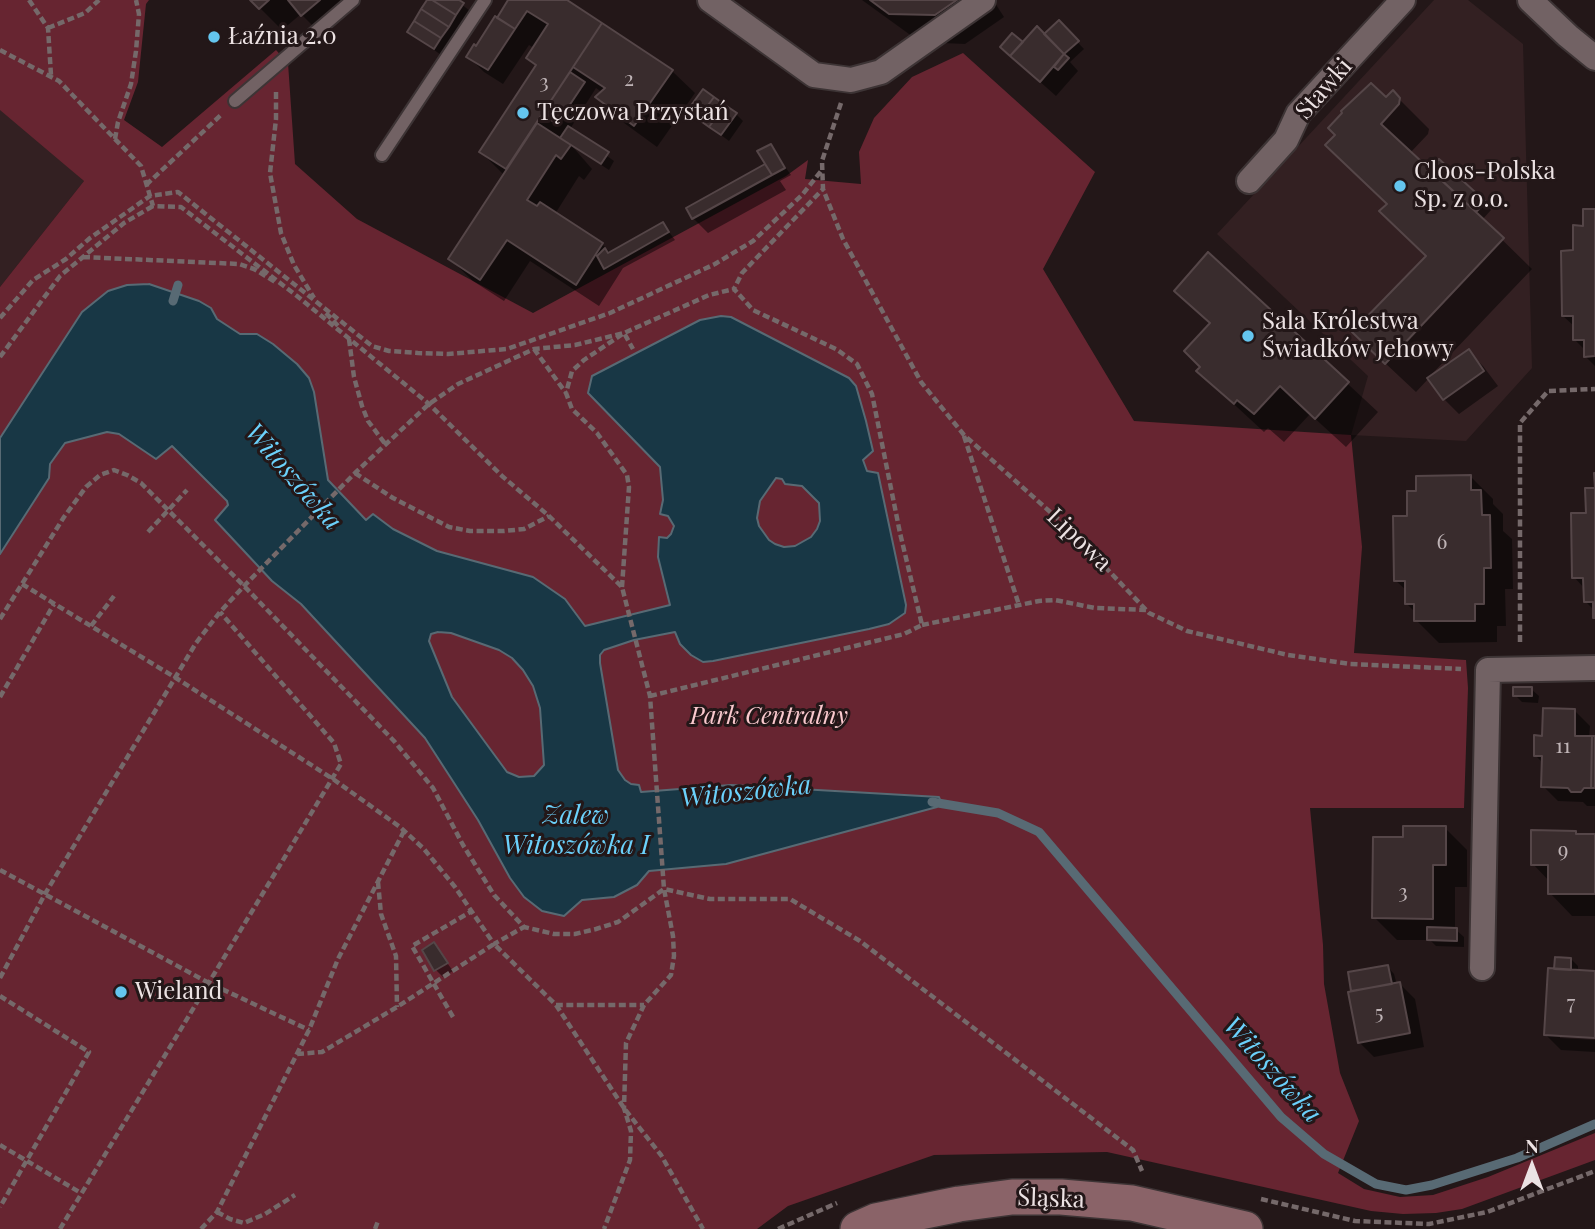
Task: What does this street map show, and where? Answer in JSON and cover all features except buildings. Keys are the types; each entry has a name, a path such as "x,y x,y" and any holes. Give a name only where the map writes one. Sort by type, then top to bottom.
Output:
{"street":[{"path":"710,0 814,75 851,80 881,72 983,0"},
{"name":"Stawki","path":"1249,181 1286,140 1298,114 1403,0"},
{"path":"1530,0 1595,58"},
{"path":"1482,968 1500,670 1595,668"},
{"name":"Śląska","path":"858,1229 876,1221 959,1204 1012,1197 1061,1197 1248,1213"}],"lane":[{"path":"235,101 353,0"},
{"path":"382,155 485,0"}],"path":[{"path":"29,0 48,28 51,76"},
{"path":"48,28 85,13 99,0"},
{"path":"115,139 131,84 136,51 139,13 136,0"},
{"path":"0,50 59,81 141,166 153,206"},
{"path":"275,65 276,119 270,173 281,233 294,265 316,301 349,338 354,377 362,406 368,421 386,445"},
{"name":"Lipowa","path":"851,80 833,121 822,161 823,189 843,239 921,382 964,435 1067,527 1146,610 1186,631 1288,655 1350,664 1500,670"},
{"path":"146,185 235,101"},
{"path":"0,318 33,281 66,259 90,237 150,196 178,192 372,346 389,351 448,354 507,349 610,313 715,264 753,241 803,195 822,169"},
{"path":"566,393 572,371 624,333 709,295 734,289 742,273 823,189"},
{"path":"0,357 60,276 124,223 153,206 181,207 297,296 429,404 622,587"},
{"path":"83,257 239,264 254,269 297,296"},
{"path":"734,289 753,310 836,349 857,364 872,394 922,625"},
{"path":"0,978 45,894 196,643 244,586 355,473 429,404 458,384 534,349 575,345 624,333"},
{"path":"624,333 632,349"},
{"path":"534,349 566,393 572,409 597,433 627,475 629,487 622,587 650,696 664,889 673,936 671,975 644,1006 626,1043 624,1108 631,1131 630,1160 604,1229"},
{"path":"1500,670 1521,639 1520,423 1548,391 1595,389"},
{"path":"964,435 1019,605"},
{"path":"0,619 86,487 100,475 114,470 127,475 141,483 352,696 433,788 463,845 494,895 524,927 554,934 575,934 596,929 618,922 664,889 710,898 790,898 860,941 1133,1150 1142,1171"},
{"path":"355,473 403,504 449,527 470,531 524,529 550,516"},
{"path":"148,532 187,490"},
{"path":"22,584 176,678 333,779 424,849 494,944 555,1006 624,1108 661,1155 703,1229"},
{"path":"91,626 114,596"},
{"path":"650,696 904,634 922,625 1019,605 1055,600 1096,608 1146,610"},
{"path":"0,697 54,603"},
{"path":"60,1229 341,764 334,743 220,612"},
{"path":"201,1229 217,1212 309,1030 338,959 404,831"},
{"path":"0,870 209,983 309,1030"},
{"path":"378,881 381,914 396,956 397,1007"},
{"path":"453,1017 412,946 472,911"},
{"path":"297,1054 322,1052 524,927"},
{"path":"0,996 89,1052 0,1207"},
{"path":"555,1006 644,1006"},
{"path":"0,1145 81,1193"},
{"path":"1248,1213 1429,1224 1486,1212 1595,1171"},
{"path":"217,1212 244,1223 265,1214 295,1195"},
{"path":"375,1229 378,1221"}],"shaded area":[{"path":"1434,0 1468,0 1523,44 1532,368 1466,441 1351,435 1368,376 1217,234"},
{"path":"0,106 84,181 0,287"}],"green space":[{"name":"Park Centralny","path":"0,0 149,0 146,4 138,82 124,120 162,147 276,50 288,63 295,164 357,219 533,313 786,176 808,160 805,179 861,184 859,152 874,118 912,77 963,53 1095,172 1043,269 1134,421 1351,435 1362,547 1354,653 1466,660 1468,688 1464,808 1310,808 1324,984 1340,1073 1359,1121 1338,1173 1364,1189 1400,1197 1433,1195 1488,1177 1595,1133 1595,1160 1462,1209 1436,1213 1371,1211 1107,1152 934,1155 788,1206 757,1229 0,1229 0,287 84,181 0,110"}],"water":[{"name":"Zalew Witoszówka I","path":"149,284 199,301 211,308 217,319 240,334 257,334 297,364 309,378 314,392 328,480 366,520 373,514 393,529 437,551 533,577 565,599 585,626 670,605 658,557 659,537 667,538 674,526 668,516 660,514 663,500 660,467 588,393 592,376 700,320 721,316 731,317 849,378 856,386 866,421 873,451 863,460 867,471 878,473 906,605 905,613 889,624 869,629 713,661 703,662 691,655 680,644 675,632 634,640 604,650 600,655 600,663 618,770 625,780 639,785 641,792 731,785 939,797 941,802 937,807 726,864 649,871 637,885 614,897 582,900 564,916 542,911 524,897 510,878 478,820 425,738 301,604 272,581 215,520 228,505 227,501 172,446 156,459 119,434 107,432 65,443 50,464 49,478 0,554 0,438 82,312 108,291 127,285","holes":["776,478 782,479 785,484 802,486 819,503 820,521 817,529 811,537 795,546 775,544 759,526 757,518 760,501","451,633 499,650 512,658 523,670 533,686 540,708 544,765 534,776 519,777 507,772 452,697 429,641 431,634"]}],"waterway":[{"path":"173,301 178,285"},
{"name":"Witoszówka","path":"932,802 998,813 1039,832 1281,1117 1324,1154 1376,1184 1406,1190 1432,1185 1517,1158 1595,1124"}],"place":[{"name":"Łaźnia 2.0","path":"214,37"},
{"name":"Tęczowa Przystań","path":"523,113"},
{"name":"Cloos-Polska Sp. z o.o.","path":"1400,186"},
{"name":"Sala Królestwa Świadków Jehowy","path":"1248,336"},
{"name":"Wieland","path":"121,992"}]}
